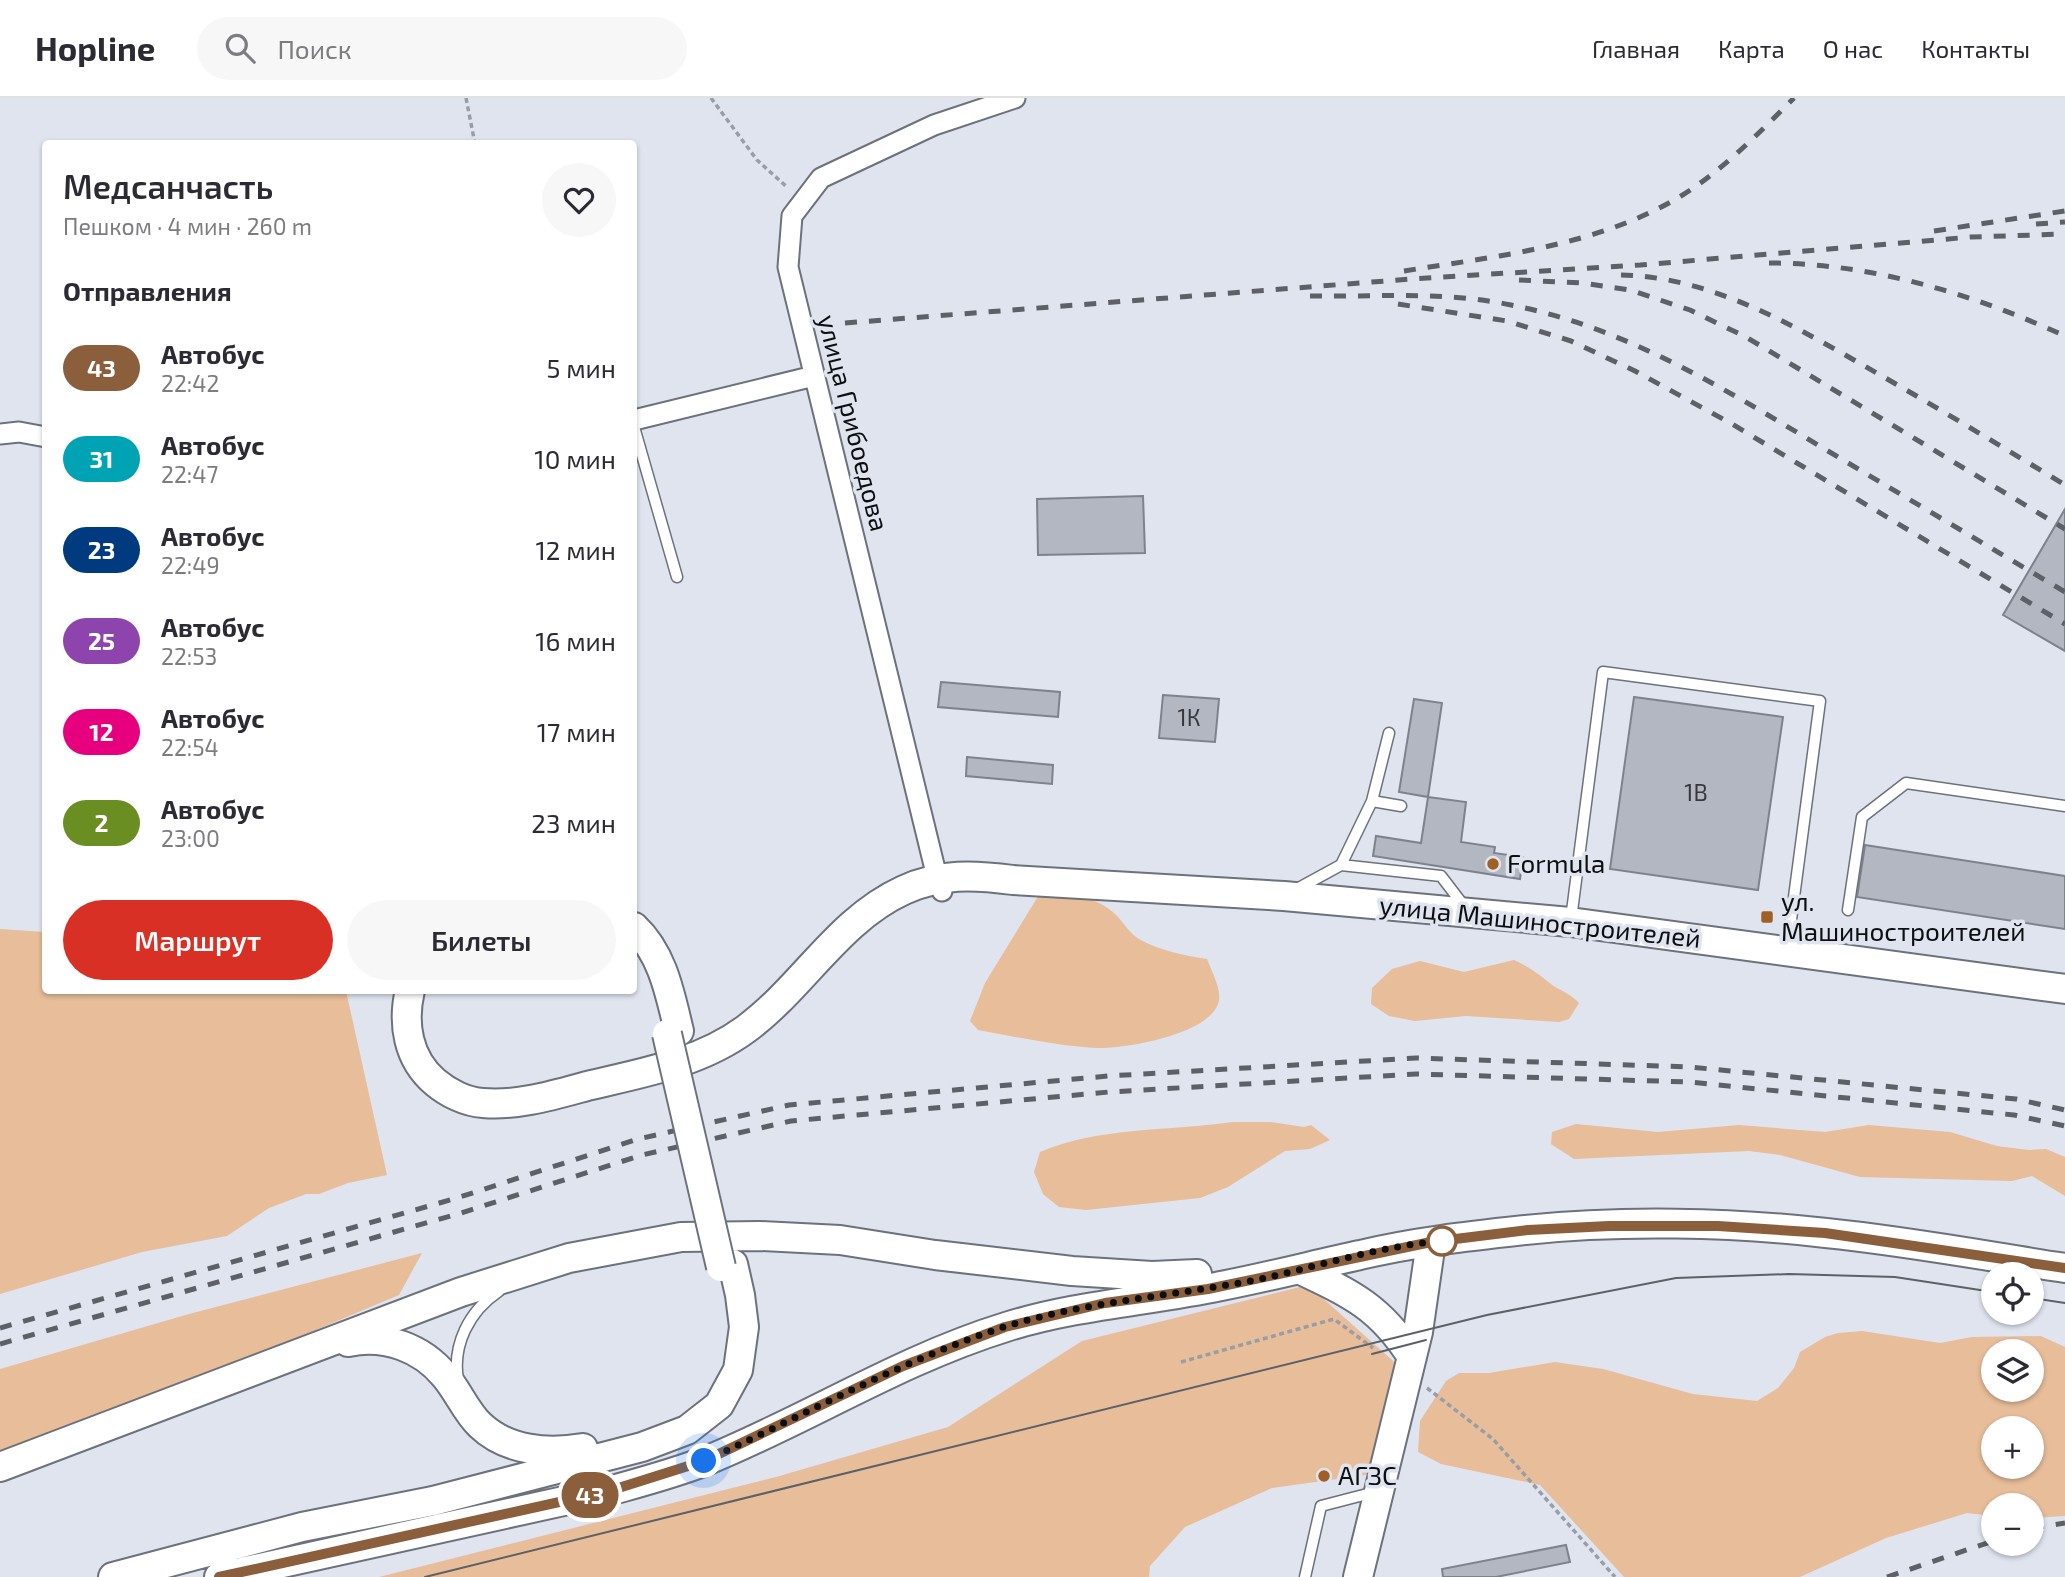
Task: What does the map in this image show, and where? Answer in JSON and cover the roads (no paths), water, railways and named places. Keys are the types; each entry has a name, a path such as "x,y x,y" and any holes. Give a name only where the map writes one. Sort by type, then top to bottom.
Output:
{"main road":[{"name":"улица Машиностроителей","path":"940,885 1013,880 1284,896 1468,912 1570,922 2065,989"},
{"path":"397,994 394,1029 399,1049 414,1078 428,1091 449,1106 479,1115 537,1111 658,1082 721,1059 752,1040 778,1018 864,930 886,914 940,885"},
{"path":"410,994 406,1028 411,1046 423,1070 435,1082 454,1095 481,1103 535,1099 655,1070 715,1049 770,1010 856,921 905,890 940,885"},
{"path":"637,931 656,955 670,992 673,1032"},
{"path":"299,1353 354,1340 379,1340 405,1346 428,1359 445,1376 480,1425 502,1441 560,1452 639,1436 692,1413 710,1397 727,1366 732,1328 727,1265 673,1032 645,960 637,949"},
{"path":"2,1467 299,1353 528,1270 569,1258 681,1237 761,1236 840,1240 935,1255 1072,1271 1152,1276 1207,1273 1360,1255 1431,1242 1528,1230 1609,1226 1718,1226 1825,1233 2065,1268"},
{"path":"1357,1577 1410,1365 1431,1242"},
{"path":"219,1577 609,1491 661,1477 704,1461 790,1422 903,1366 1005,1327 1105,1303 1208,1289 1360,1255"},
{"path":"113,1577 302,1527 433,1501 642,1447 687,1430 719,1405 738,1370 744,1327 740,1295 727,1265"},
{"path":"1301,1270 1352,1294 1400,1336 1410,1365"}],"street":[{"name":"улица Грибоедова","path":"940,885 788,267 792,216 821,178 934,125 1002,100"},
{"path":"637,419 814,376"},
{"path":"0,434 19,432 42,436"}],"lane":[{"path":"637,437 677,577"},
{"path":"1570,922 1603,672 1616,673 1820,701 1787,951"},
{"path":"1341,865 1372,801 1388,733"},
{"path":"1848,910 1863,817 1906,783 2065,806"},
{"path":"1372,801 1401,806"},
{"path":"1284,896 1341,865 1441,876 1468,912"},
{"path":"462,1400 456,1368 458,1346 464,1332 473,1316 494,1294 528,1270"},
{"path":"1305,1577 1321,1506 1379,1491"}],"tram line":[{"path":"425,1577 1487,1315 1676,1278 1789,1274 1895,1277 1981,1290"},
{"path":"2044,1300 2065,1303"},
{"path":"1372,1354 1426,1340"}],"railway":[{"path":"1404,271 1547,247 1616,227 1649,213 1681,196 1711,175 1794,98"},
{"path":"1934,231 2065,211"},
{"path":"2036,224 2065,222"},
{"path":"845,323 1411,279 1640,265 1971,237 2065,234"},
{"path":"1769,263 1845,268 1921,284 1958,294 2065,336"},
{"path":"1621,275 1690,285 1724,296 1789,324 1951,416 2065,485"},
{"path":"1519,280 1582,283 1630,290 1690,310 1746,337 2065,529"},
{"path":"1310,296 1461,298 1511,305 1596,329 1636,345 1715,385 2065,592"},
{"path":"1398,304 1507,321 1571,341 1635,371 1732,424 2065,624"},
{"path":"0,1328 457,1198 638,1139 789,1105 1108,1076 1416,1058 1690,1067 2016,1099 2065,1110"},
{"path":"0,1344 461,1213 642,1155 791,1121 1109,1092 1416,1074 1689,1082 2014,1115 2065,1126"},
{"path":"2044,1526 2065,1523"},
{"path":"1887,1577 1981,1545"}],"place":[{"name":"Formula","path":"1493,864"},
{"name":"ул. Машиностроителей","path":"1767,917"},
{"name":"АГЗС","path":"1324,1476"}]}
